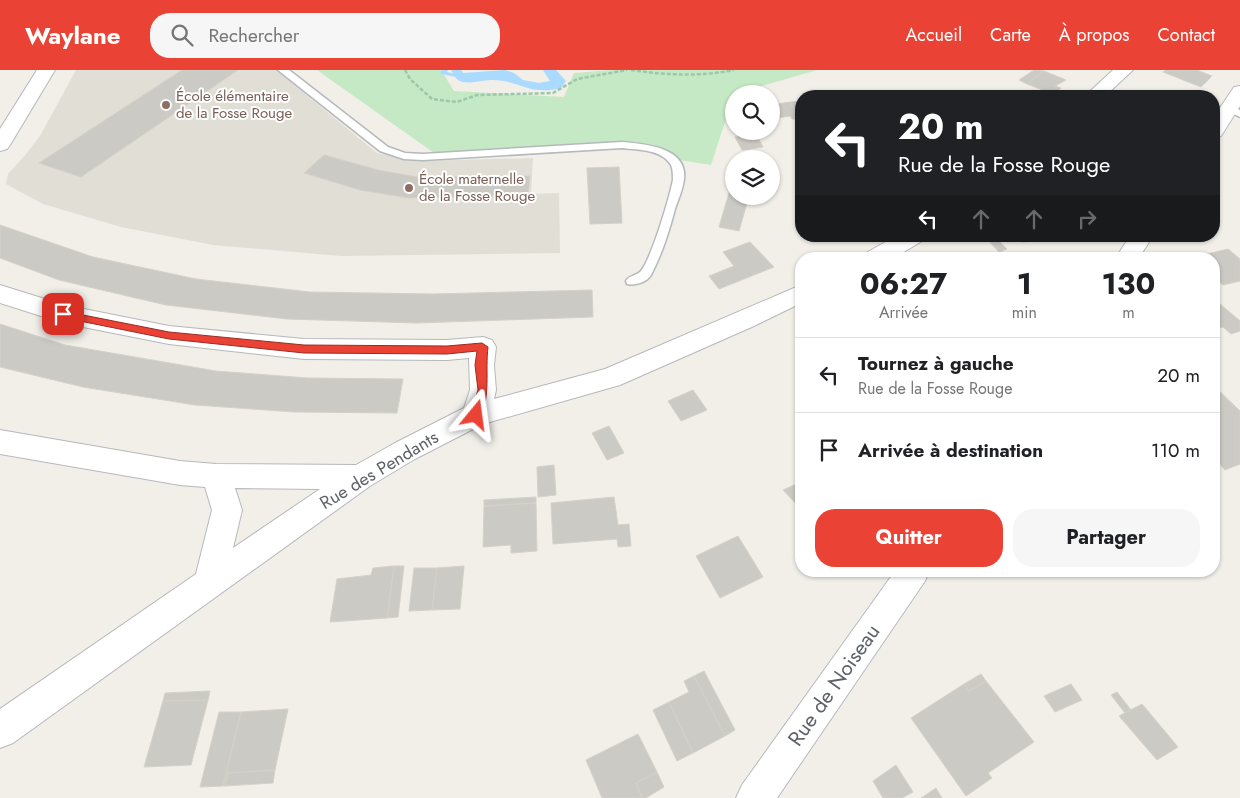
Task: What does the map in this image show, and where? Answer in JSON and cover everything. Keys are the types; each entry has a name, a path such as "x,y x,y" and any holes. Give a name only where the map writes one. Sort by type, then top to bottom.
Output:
{"street":[{"path":"0,145 46,70"},
{"path":"1101,90 1124,70"},
{"path":"1220,126 1235,112 1240,91"},
{"path":"886,252 904,242"},
{"path":"0,294 63,314 169,335 304,349 447,350 482,347 483,390 476,415"},
{"name":"Rue des Pendants","path":"0,730 360,477 405,451 476,415 610,378 795,297"},
{"path":"0,442 172,472 216,476 360,477"},
{"path":"210,582 227,510 216,476"},
{"name":"Rue de Noiseau","path":"755,798 910,577"}],"lane":[{"path":"283,70 384,149 404,156 423,157 622,145 645,147 664,153 676,164 679,178 657,251 645,275 632,281"}],"path":[{"path":"405,70 410,79 432,99 456,102 477,95 554,93 577,78 627,70"},
{"path":"631,70 663,75 689,73 709,75 734,70"}],"shaded area":[{"path":"76,70 276,70 377,153 419,161 533,158 531,194 559,193 560,253 341,256 213,245 121,227 43,204 6,184 8,174 40,136"}],"green space":[{"path":"317,70 441,70 454,91 564,97 574,73 613,70 817,70 765,85 725,85 725,122 711,165 679,160 671,152 660,147 630,142 485,152 434,153"}],"water":[{"path":"451,70 461,70 463,73 505,70 514,73 523,80 539,83 550,81 543,70 556,70 566,81 561,88 541,90 503,81 462,82 457,79"}],"building":[{"path":"182,70 238,70 81,177 39,163"},
{"path":"1034,70 1044,71 1027,84 1019,80"},
{"path":"1166,70 1197,70 1212,76 1201,87 1163,72"},
{"path":"1044,71 1066,80 1055,86 1061,88 1058,90 1043,90 1027,84"},
{"path":"790,102 795,102 795,111"},
{"path":"790,102 795,111 795,119 792,119 790,116 780,118 780,104"},
{"path":"737,140 759,140 763,147 742,150"},
{"path":"324,155 378,170 417,177 530,176 528,196 409,198 360,190 304,173"},
{"path":"619,167 622,223 590,224 587,168"},
{"path":"725,205 746,205 739,231 719,227"},
{"path":"0,225 93,257 196,279 310,292 432,294 592,290 593,317 417,323 287,319 166,305 59,280 0,258"},
{"path":"750,242 774,267 719,289 709,276 734,266 723,252"},
{"path":"990,242 1000,242 1007,249 999,252"},
{"path":"1228,249 1240,259 1240,281 1223,285 1220,282 1220,252 1215,252"},
{"path":"1220,304 1240,321 1240,331 1231,334 1223,327 1220,328"},
{"path":"0,324 65,345 216,371 308,378 403,379 397,413 294,412 195,405 83,387 0,367"},
{"path":"693,390 707,410 681,421 668,401"},
{"path":"1220,392 1240,411 1240,464 1225,470 1220,465"},
{"path":"609,426 624,453 607,460 592,433"},
{"path":"554,465 556,495 538,497 537,467"},
{"path":"795,485 795,503 783,490"},
{"path":"536,497 536,503 484,506 484,500"},
{"path":"614,497 618,525 629,524 631,546 618,547 617,539 553,544 551,503"},
{"path":"536,503 537,551 511,553 511,545 483,547 484,506"},
{"path":"738,536 763,577 720,598 696,556"},
{"path":"394,566 404,566 398,617 387,618"},
{"path":"394,566 387,618 330,622 337,579 371,575 373,568"},
{"path":"464,566 460,609 432,610 437,568"},
{"path":"414,568 437,568 432,610 409,611"},
{"path":"704,671 735,730 725,736 694,676"},
{"path":"981,674 986,681 969,691 964,684"},
{"path":"694,676 725,736 693,753 669,702 689,692 684,681"},
{"path":"986,681 1034,742 988,773 992,778 966,796 911,718 964,684 969,691"},
{"path":"1071,684 1082,700 1055,712 1044,696"},
{"path":"210,691 208,700 163,701 165,693"},
{"path":"1117,692 1131,710 1125,713 1111,695"},
{"path":"208,700 191,765 144,767 163,701"},
{"path":"669,702 693,753 677,761 653,710"},
{"path":"1142,704 1178,747 1157,760 1119,716"},
{"path":"288,709 275,770 228,773 225,786 223,786 241,712"},
{"path":"219,712 241,712 223,786 200,787"},
{"path":"638,734 657,772 636,783 642,798 602,798 586,760"},
{"path":"896,765 913,792 902,798 883,798 873,781"},
{"path":"275,770 273,783 225,786 228,773"},
{"path":"657,772 664,787 646,798 642,798 636,783"},
{"path":"936,788 942,798 921,798"}],"waterway":[{"path":"445,70 443,73 466,77"}],"place":[{"name":"École élémentaire de la Fosse Rouge","path":"166,105"},
{"name":"École maternelle de la Fosse Rouge","path":"409,188"}],"route":[{"path":"63,314 169,335 304,349 447,350 482,347 483,390 476,415"}]}
